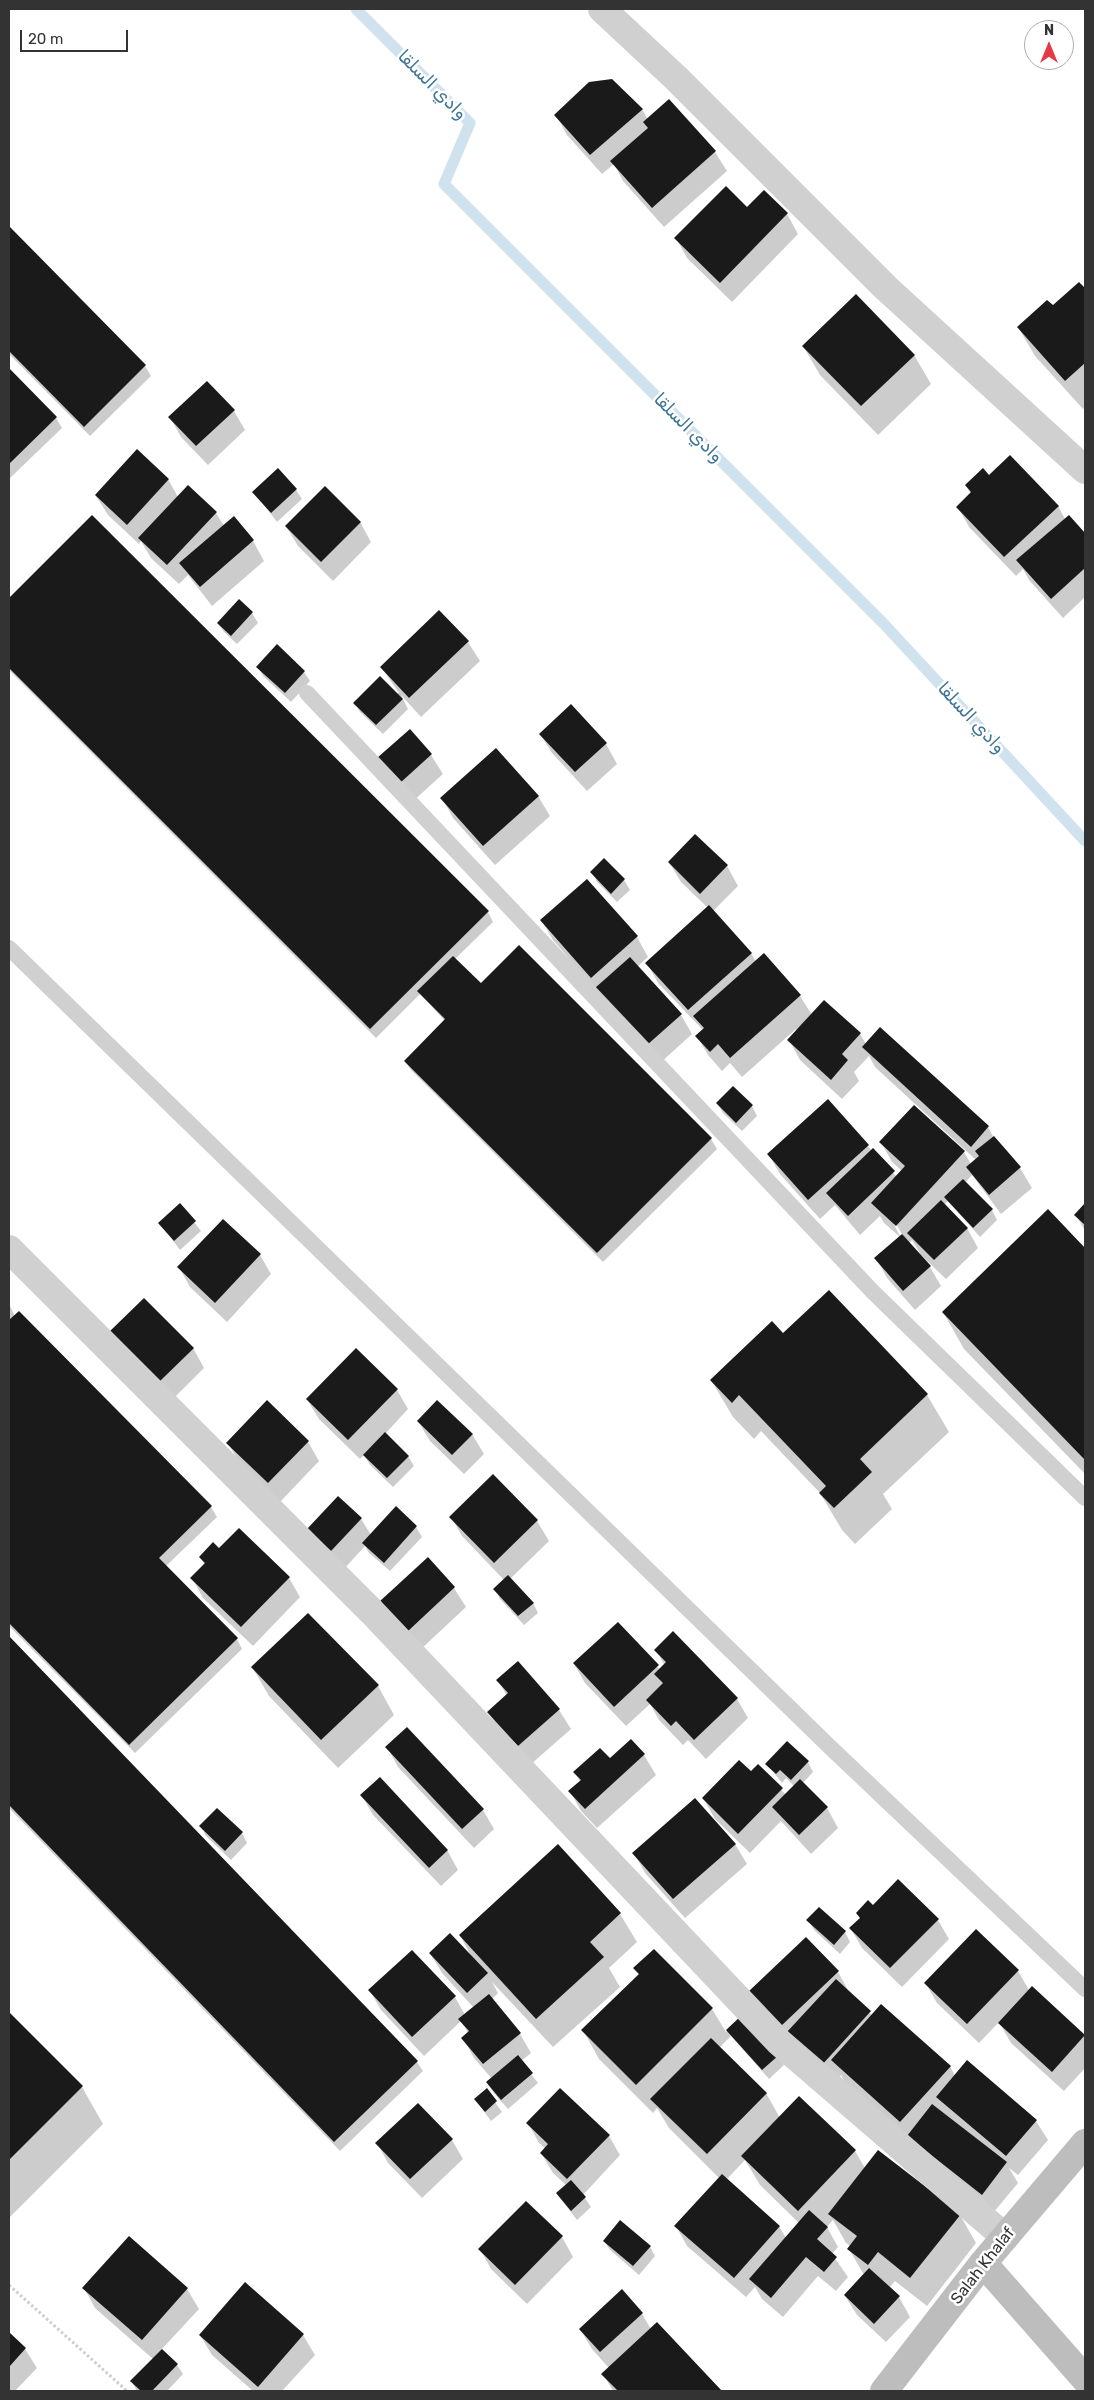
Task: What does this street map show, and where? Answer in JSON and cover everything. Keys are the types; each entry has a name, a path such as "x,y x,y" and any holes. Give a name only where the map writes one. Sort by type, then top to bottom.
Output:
{"street":[{"path":"602,9 683,84 885,286 1085,470"},
{"path":"9,1249 372,1612 779,2042 1005,2237"},
{"name":"Salah Khalaf","path":"884,2391 983,2263 1085,2143"},
{"path":"983,2263 1085,2379"}],"lane":[{"path":"307,693 872,1292 1085,1498"},
{"path":"9,948 824,1741 1085,1989"}],"path":[{"path":"9,2285 127,2391"}],"building":[{"path":"612,79 643,109 590,155 554,115 589,82"},
{"path":"669,99 716,151 652,208 610,161 648,128 643,122"},
{"path":"726,186 747,207 764,190 788,213 720,283 674,238"},
{"path":"9,226 146,365 84,427 9,351"},
{"path":"1079,282 1085,288 1085,363 1065,381 1017,327 1047,300 1053,305"},
{"path":"856,294 915,355 861,406 802,346"},
{"path":"9,368 57,417 9,464"},
{"path":"207,381 235,410 196,446 168,417"},
{"path":"137,449 169,479 127,525 95,495"},
{"path":"1010,455 1059,506 1004,557 956,507 971,492 965,485 983,468 989,475"},
{"path":"278,468 297,489 271,513 252,492"},
{"path":"188,485 217,512 167,565 138,538"},
{"path":"325,486 361,522 321,562 285,526"},
{"path":"92,515 489,911 370,1029 9,668 9,598"},
{"path":"1069,515 1085,533 1085,568 1051,599 1016,560"},
{"path":"234,516 254,540 200,587 179,563"},
{"path":"239,599 253,612 231,636 217,623"},
{"path":"439,610 469,641 409,698 380,667"},
{"path":"277,644 305,671 285,693 256,667"},
{"path":"380,676 403,699 376,725 353,703"},
{"path":"571,704 607,743 575,772 539,734"},
{"path":"410,729 432,754 400,783 377,758"},
{"path":"496,748 539,796 483,846 440,798"},
{"path":"695,834 728,865 700,894 668,862"},
{"path":"604,858 625,879 611,894 590,872"},
{"path":"587,879 638,936 591,978 540,920"},
{"path":"709,905 752,953 688,1010 645,963"},
{"path":"519,945 712,1138 597,1253 404,1061 445,1019 417,991 453,956 481,983"},
{"path":"764,953 801,995 730,1058 718,1044 710,1052 695,1036 704,1028 693,1016"},
{"path":"630,957 682,1014 647,1045 595,988"},
{"path":"824,1000 861,1033 842,1054 848,1060 831,1080 787,1040"},
{"path":"880,1027 989,1126 971,1147 862,1047"},
{"path":"733,1086 753,1105 736,1123 716,1103"},
{"path":"828,1099 869,1145 808,1200 767,1154"},
{"path":"914,1105 965,1151 896,1226 871,1203 905,1166 879,1142"},
{"path":"994,1136 1021,1167 989,1195 966,1167 979,1156 975,1151"},
{"path":"873,1148 895,1171 848,1216 826,1193"},
{"path":"963,1179 993,1209 973,1228 944,1197"},
{"path":"941,1200 968,1228 934,1260 907,1233"},
{"path":"180,1203 196,1221 174,1241 158,1223"},
{"path":"1085,1203 1085,1225 1074,1215"},
{"path":"1048,1209 1085,1248 1085,1460 942,1312"},
{"path":"223,1219 261,1254 215,1303 177,1267"},
{"path":"902,1234 931,1266 903,1291 874,1258"},
{"path":"829,1290 928,1394 860,1459 872,1472 834,1508 819,1493 826,1486 739,1395 732,1403 710,1380 772,1321 783,1333"},
{"path":"144,1298 194,1348 159,1382 109,1332"},
{"path":"19,1311 212,1506 159,1558 238,1638 129,1745 9,1623 9,1320"},
{"path":"356,1348 398,1389 348,1440 306,1399"},
{"path":"267,1400 309,1441 268,1483 226,1443"},
{"path":"437,1400 473,1434 452,1455 417,1421"},
{"path":"385,1432 409,1456 387,1478 363,1455"},
{"path":"493,1474 538,1520 494,1563 449,1517"},
{"path":"338,1496 362,1518 331,1551 307,1529"},
{"path":"396,1506 417,1526 384,1563 362,1543"},
{"path":"239,1528 290,1577 241,1627 190,1578 205,1563 199,1557 213,1542 219,1548"},
{"path":"428,1557 455,1587 407,1632 379,1602"},
{"path":"508,1575 534,1603 518,1616 493,1589"},
{"path":"308,1613 379,1685 321,1740 251,1667"},
{"path":"618,1622 659,1665 614,1707 573,1663"},
{"path":"673,1631 738,1698 694,1740 676,1721 671,1726 646,1700 663,1683 654,1674 666,1662 654,1650"},
{"path":"9,1636 418,2061 334,2142 9,1805"},
{"path":"518,1661 560,1709 518,1746 487,1712 508,1693 496,1680"},
{"path":"407,1727 484,1809 462,1829 385,1747"},
{"path":"631,1739 645,1754 585,1809 568,1791 581,1780 573,1772 600,1748 610,1758"},
{"path":"787,1741 809,1761 791,1780 780,1770 776,1774 765,1764"},
{"path":"739,1760 751,1771 758,1764 783,1788 738,1834 702,1798"},
{"path":"380,1777 448,1850 429,1868 360,1795"},
{"path":"800,1779 828,1807 799,1835 772,1807"},
{"path":"695,1798 736,1844 673,1899 632,1853"},
{"path":"217,1808 243,1832 225,1851 199,1826"},
{"path":"558,1844 621,1913 590,1942 604,1957 536,2019 459,1935"},
{"path":"898,1879 939,1919 890,1968 849,1928 860,1918 856,1913 868,1900 873,1905"},
{"path":"819,1907 846,1931 834,1945 806,1920"},
{"path":"976,1929 1019,1970 967,2024 924,1983"},
{"path":"450,1933 488,1973 467,1993 429,1953"},
{"path":"806,1937 839,1971 781,2026 748,1992"},
{"path":"654,1949 713,2008 636,2085 581,2030 639,1974 633,1968"},
{"path":"412,1950 456,1996 412,2037 368,1990"},
{"path":"836,1979 871,2011 821,2066 786,2033"},
{"path":"1032,1986 1085,2035 1052,2072 998,2023"},
{"path":"489,1994 521,2033 483,2064 461,2038 469,2031 458,2019"},
{"path":"881,2004 951,2066 900,2122 831,2060"},
{"path":"9,2012 83,2086 9,2160"},
{"path":"742,2015 779,2055 762,2070 726,2030"},
{"path":"711,2038 767,2093 707,2154 650,2099"},
{"path":"518,2055 533,2073 501,2100 486,2082"},
{"path":"967,2060 1037,2120 1006,2156 936,2097"},
{"path":"487,2088 497,2101 485,2112 474,2099"},
{"path":"560,2088 610,2135 567,2179 540,2153 548,2144 526,2123"},
{"path":"799,2096 856,2150 798,2211 741,2156"},
{"path":"418,2103 453,2139 410,2179 375,2143"},
{"path":"932,2104 1007,2162 982,2195 907,2136"},
{"path":"878,2150 961,2214 910,2278 878,2252 868,2265 847,2249 857,2236 828,2214"},
{"path":"722,2174 780,2226 734,2278 674,2226"},
{"path":"571,2180 586,2197 571,2211 556,2193"},
{"path":"526,2201 563,2236 515,2285 478,2249"},
{"path":"809,2210 828,2227 817,2239 837,2257 824,2272 806,2257 771,2298 749,2279"},
{"path":"620,2220 651,2246 633,2266 603,2241"},
{"path":"129,2236 188,2288 142,2340 82,2288"},
{"path":"869,2268 900,2296 874,2324 844,2295"},
{"path":"245,2282 304,2334 258,2387 199,2335"},
{"path":"622,2289 643,2313 600,2352 579,2329"},
{"path":"657,2322 722,2391 618,2391 601,2374"},
{"path":"9,2332 26,2348 9,2367"},
{"path":"162,2349 178,2364 152,2391 141,2391 130,2381"}],"waterway":[{"name":"وادي السلقا","path":"356,9 470,123 444,184 884,624 1085,841"}]}
